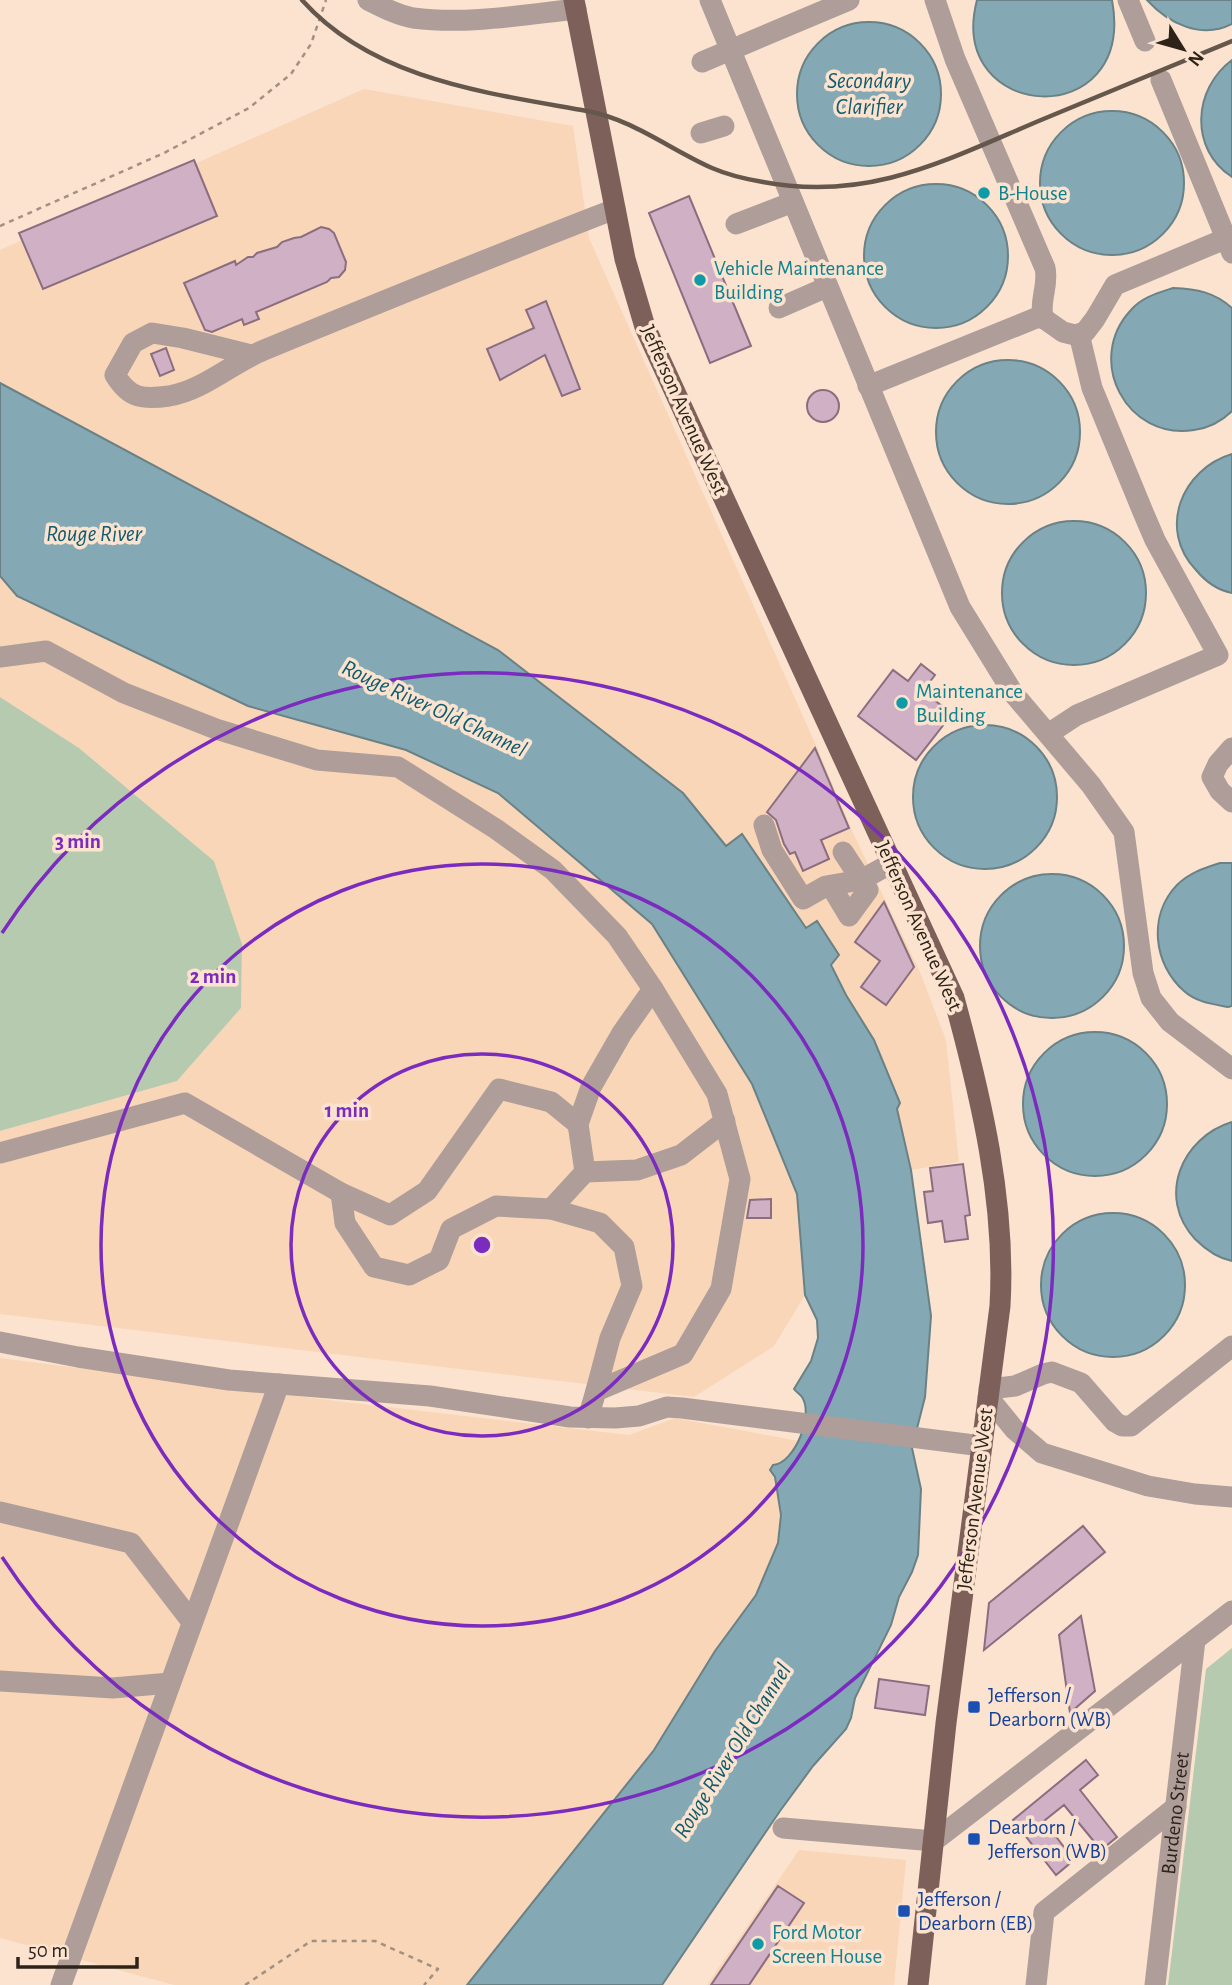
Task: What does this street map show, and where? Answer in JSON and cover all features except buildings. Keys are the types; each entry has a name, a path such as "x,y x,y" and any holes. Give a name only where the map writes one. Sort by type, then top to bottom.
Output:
{"main road":[{"name":"Jefferson Avenue West","path":"575,5 625,259 645,327 954,998 977,1082 995,1196 1002,1262 1000,1306 946,1723 918,1985"}],"street":[{"path":"368,0 391,12 412,18 474,10 575,5"},
{"path":"710,0 960,607 1013,693 1091,786 1124,832 1143,973 1151,998 1170,1022 1232,1069"},
{"path":"702,62 849,0"},
{"path":"935,0 955,59 1045,268 1046,284 1041,300 1043,318"},
{"path":"1128,0 1145,41"},
{"path":"867,386 1029,320 1043,318 1063,332 1085,332 1115,285 1230,243 1161,80"},
{"path":"701,133 724,126"},
{"path":"736,224 793,202"},
{"path":"251,355 152,333 133,343 115,375 124,389 144,399 172,396 204,384 251,355 615,209"},
{"path":"779,308 828,287"},
{"path":"1048,734 1077,715 1225,652 1155,540 1092,388 1079,334"},
{"path":"0,657 46,651 124,693 216,729 317,760 398,767 496,829 553,870 617,936 717,1094 740,1179 721,1289 682,1354 596,1391"},
{"path":"1232,748 1218,764 1212,777 1220,791 1232,802"},
{"path":"764,825 772,850 803,900 831,886 861,880 892,863"},
{"path":"831,886 849,916 868,890 843,852"},
{"path":"585,1172 578,1124 591,1087 622,1033 653,989"},
{"path":"0,1153 185,1103 341,1193 390,1215 427,1191 499,1089 551,1102 578,1124"},
{"path":"551,1209 585,1172 637,1170 681,1155 725,1121"},
{"path":"341,1193 345,1223 374,1267 409,1275 439,1261 451,1229 496,1206 551,1209 600,1223 624,1247 632,1286 610,1338 588,1418"},
{"path":"0,1342 216,1378 430,1396 588,1418 639,1416 667,1408 982,1447"},
{"path":"1232,1346 1131,1426 1122,1426 1115,1422 1081,1383 1052,1372 988,1393 1014,1429 1042,1453 1148,1486 1232,1497"},
{"path":"61,1985 279,1384"},
{"path":"0,1512 131,1543 192,1622"},
{"path":"783,1828 934,1841 1232,1611"},
{"name":"Burdeno Street","path":"1155,1985 1195,1640"},
{"path":"0,1681 113,1688 170,1683"},
{"path":"1036,1985 1044,1912 1176,1807"}],"path":[{"path":"0,226 164,153 249,108 291,74 311,44 326,0"},
{"path":"245,1985 311,1941 375,1941 438,1969 424,1985"}],"shaded area":[{"path":"364,89 573,126 589,238 853,833 920,972 946,1040 959,1162 911,1170 897,1109 900,1103 874,1040 846,995 831,964 839,954 817,921 806,928 742,834 726,846 683,793 498,650 0,383 0,250"},
{"path":"0,576 17,596 247,706 406,750 498,793 652,924 752,1084 797,1194 805,1295 774,1346 694,1397 0,1314 0,1131 177,1081 241,1008 242,944 214,861 79,748 0,697"},
{"path":"0,1358 629,1435 675,1418 799,1441 792,1455 781,1464 773,1465 781,1515 778,1543 756,1595 715,1651 654,1750 467,1985 174,1985 0,1938"},
{"path":"799,1850 906,1860 894,1985 707,1985"}],"green space":[{"path":"0,697 79,748 214,861 242,944 241,1008 177,1081 0,1131"},
{"path":"1232,1648 1232,1985 1168,1985 1206,1669"}],"water":[{"path":"977,0 1112,0 1112,44 1097,74 1072,91 1042,96 1012,89 988,71 975,41"},
{"path":"1147,0 1232,0 1232,24 1209,30 1186,27 1165,16"},
{"name":"Secondary Clarifier","path":"869,22 896,28 920,43 935,67 941,94 935,121 920,145 896,160 869,166 842,160 818,145 803,121 797,94 803,67 818,43 842,28"},
{"path":"1232,60 1232,177 1218,165 1208,151 1201,119 1210,87 1219,72"},
{"path":"1112,111 1139,117 1163,132 1178,156 1184,183 1178,210 1163,234 1139,249 1112,255 1085,249 1061,234 1046,210 1040,183 1046,156 1061,132 1085,117"},
{"path":"936,184 963,190 987,205 1002,229 1008,256 1002,283 987,307 963,322 936,328 909,322 885,307 870,283 864,256 870,229 885,205 909,190"},
{"path":"1173,288 1205,292 1232,308 1232,411 1215,424 1194,430 1170,430 1149,423 1132,410 1120,393 1113,373 1112,351 1117,330 1131,310 1145,299"},
{"path":"1008,360 1035,366 1059,381 1074,405 1080,432 1074,459 1059,483 1035,498 1008,504 981,498 957,483 942,459 936,432 942,405 957,381 981,366"},
{"name":"Rouge River","path":"0,383 498,650 683,793 726,846 742,834 806,928 817,921 839,955 831,965 874,1040 900,1103 897,1109 911,1170 931,1316 925,1397 912,1448 921,1489 918,1555 899,1597 891,1625 855,1698 846,1729 813,1766 780,1811 662,1985 467,1985 654,1750 715,1651 756,1595 778,1543 781,1515 775,1477 770,1470 795,1447 804,1426 805,1405 794,1389 811,1361 818,1338 817,1320 805,1295 797,1194 752,1084 652,924 498,793 406,750 248,706 17,596 0,576"},
{"path":"1232,454 1232,593 1221,590 1203,578 1184,554 1178,537 1177,519 1188,486 1214,462"},
{"path":"1074,521 1101,527 1125,542 1140,566 1146,593 1140,620 1125,644 1101,659 1074,665 1047,659 1023,644 1008,620 1002,593 1008,566 1023,542 1047,527"},
{"path":"985,725 1012,731 1036,746 1051,770 1057,797 1051,824 1036,848 1012,863 985,869 958,863 934,848 919,824 913,797 919,770 934,746 958,731"},
{"path":"1220,863 1232,863 1232,1006 1228,1007 1199,1000 1184,991 1166,967 1158,939 1162,910 1177,885 1192,874"},
{"path":"1052,874 1079,880 1103,895 1118,919 1124,946 1118,973 1103,997 1079,1012 1052,1018 1025,1012 1001,997 986,973 980,946 986,919 1001,895 1025,880"},
{"path":"1095,1032 1122,1038 1146,1053 1161,1077 1167,1104 1161,1131 1146,1155 1122,1170 1095,1176 1068,1170 1044,1155 1029,1131 1023,1104 1029,1077 1044,1053 1068,1038"},
{"path":"1232,1122 1232,1261 1212,1253 1195,1239 1183,1223 1177,1205 1176,1187 1180,1170 1200,1141 1214,1130"},
{"path":"1113,1213 1140,1219 1164,1234 1179,1258 1185,1285 1179,1312 1164,1336 1140,1351 1113,1357 1086,1351 1062,1336 1047,1312 1041,1285 1047,1258 1062,1234 1086,1219"}],"railway":[{"path":"302,0 331,27 363,49 397,66 472,89 604,115 636,128 724,173 756,181 801,187 872,182 906,174 1232,41"}],"place":[{"name":"B-House","path":"984,193"},
{"name":"Vehicle Maintenance Building","path":"700,280"},
{"name":"Maintenance Building","path":"902,703"},
{"name":"Jefferson / Dearborn (WB)","path":"974,1707"},
{"name":"Dearborn / Jefferson (WB)","path":"974,1839"},
{"name":"Jefferson / Dearborn (EB)","path":"904,1911"},
{"name":"Ford Motor Screen House","path":"758,1944"}],"water label":[{"name":"Rouge River Old Channel","path":"434,709"},
{"name":"Rouge River Old Channel","path":"733,1751"}]}
